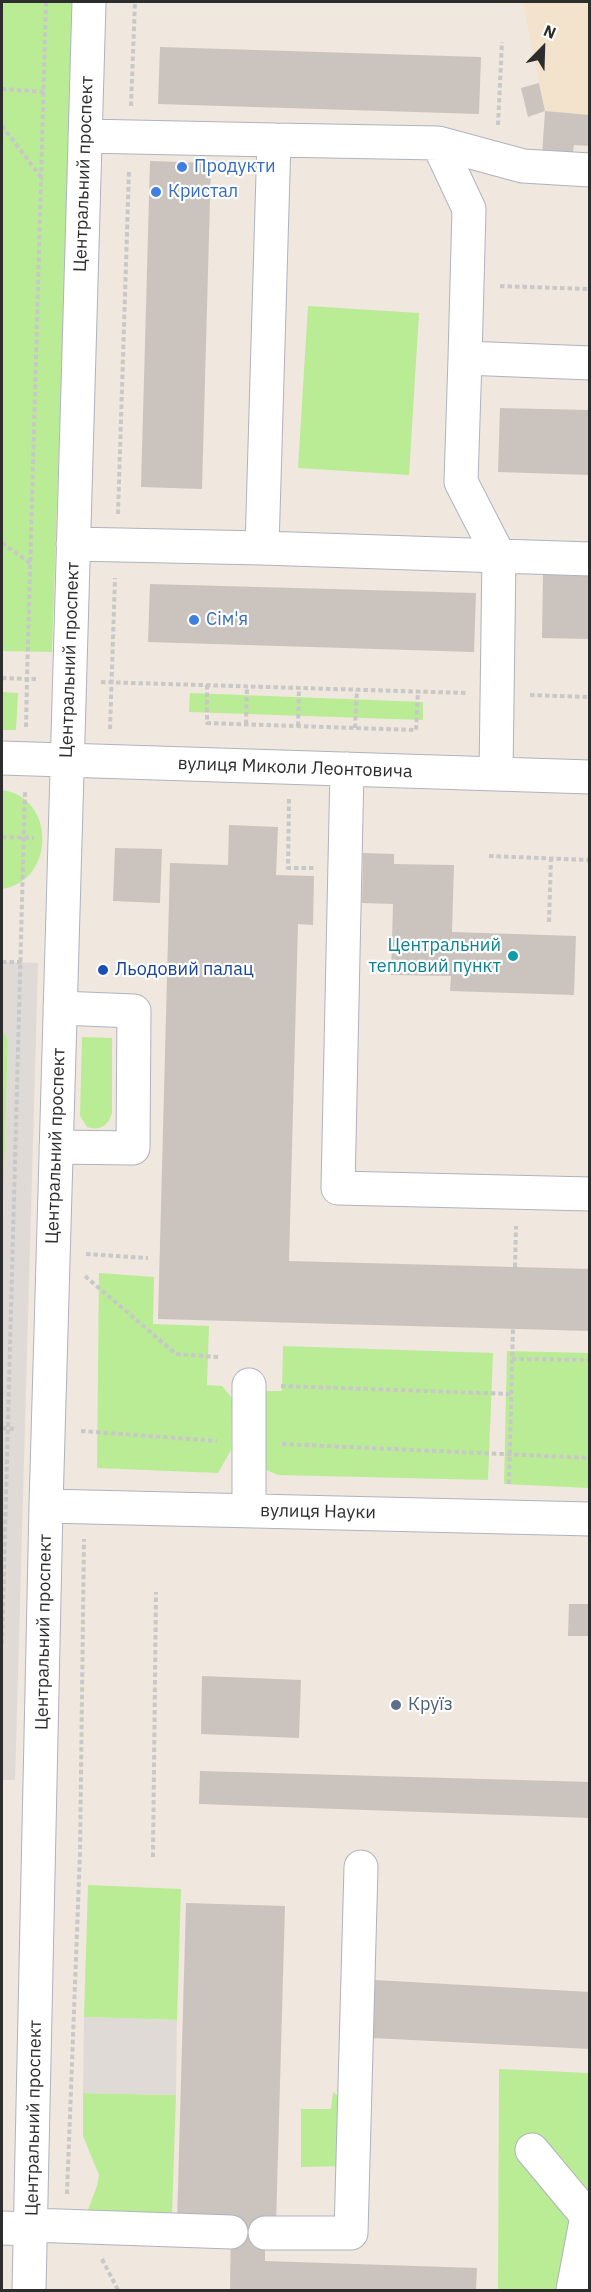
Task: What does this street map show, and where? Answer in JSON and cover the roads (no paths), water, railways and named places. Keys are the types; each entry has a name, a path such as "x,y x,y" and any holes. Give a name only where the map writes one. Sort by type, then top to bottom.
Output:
{"street":[{"name":"Центральний проспект","path":"29,2290 21,2227 46,1506 89,2"},
{"path":"85,136 438,143 523,166 590,170"},
{"path":"262,548 274,140"},
{"path":"438,143 469,209 462,482 499,556 496,774"},
{"path":"465,358 590,363"},
{"path":"73,544 590,559"},
{"name":"вулиця Миколи Леонтовича","path":"14,758 590,777"},
{"path":"347,769 338,1188 590,1194"},
{"path":"56,1147 133,1148 135,1011 60,1008"},
{"path":"249,1385 249,1511"},
{"name":"вулиця Науки","path":"46,1506 590,1519"},
{"path":"265,2233 351,2233 361,1868"},
{"path":"531,2150 587,2216 573,2290"},
{"path":"21,2227 231,2232"}],"place":[{"name":"Продукти","path":"182,167"},
{"name":"Кристал","path":"156,192"},
{"name":"Сім'я","path":"194,620"},
{"name":"Центральний тепловий пункт","path":"513,956"},
{"name":"Льодовий палац","path":"103,970"},
{"name":"Круїз","path":"396,1705"}]}
